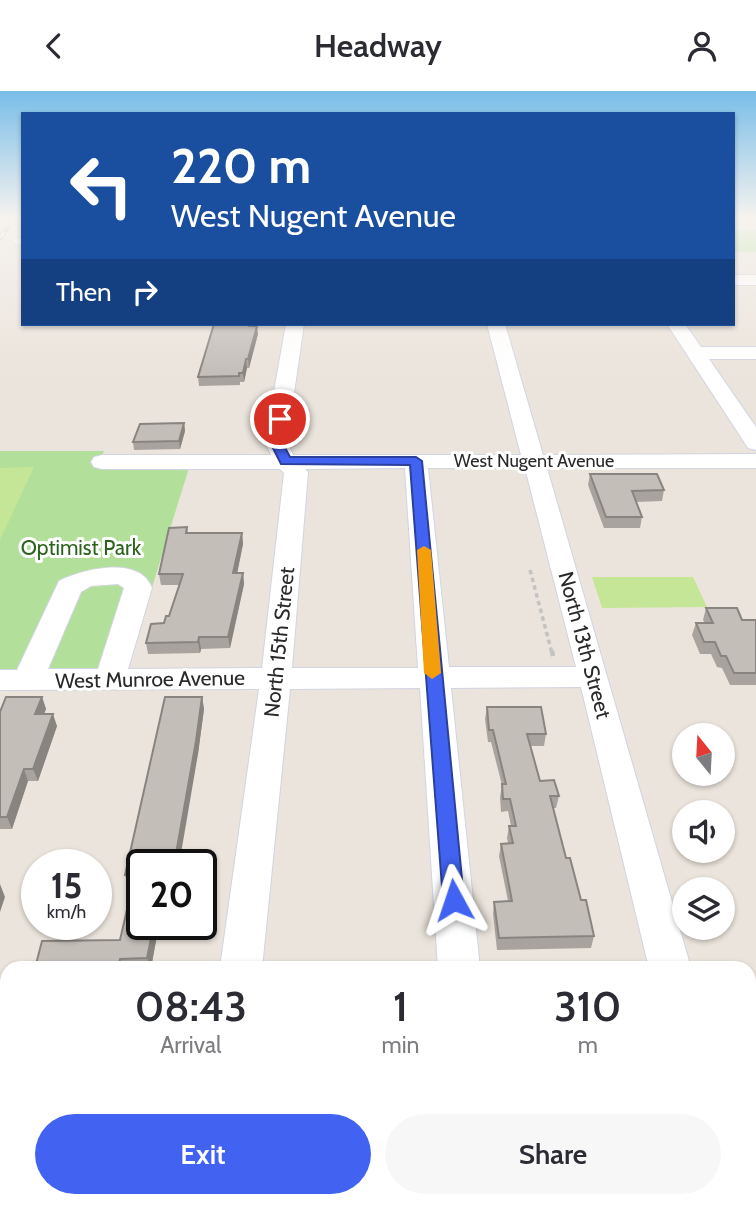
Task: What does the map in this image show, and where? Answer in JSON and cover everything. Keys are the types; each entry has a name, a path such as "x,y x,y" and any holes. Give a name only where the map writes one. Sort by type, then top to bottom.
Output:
{"street":[{"path":"735,280 756,280"},
{"name":"North 15th Street","path":"242,961 276,677 296,472 285,461 276,442 295,326"},
{"name":"North 13th Street","path":"497,326 594,677 668,961"},
{"path":"677,326 756,443"},
{"path":"696,353 756,353"},
{"path":"416,461 458,961"},
{"name":"West Nugent Avenue","path":"102,462 756,461"},
{"path":"14,680 69,587 85,578 122,576 136,582 138,588 110,679"},
{"name":"West Munroe Avenue","path":"14,680 594,677"}],"path":[{"path":"530,571 556,667"}],"green space":[{"name":"Optimist Park","path":"0,451 104,451 96,468 189,468 126,671 0,671"},
{"path":"34,467 0,540 0,468"},
{"path":"592,577 693,577 707,607 602,608"}],"building":[{"path":"213,326 257,326 243,373 239,373 239,376 198,377"},
{"path":"184,423 179,441 133,442 140,424"},
{"path":"590,474 657,474 664,490 632,491 642,517 606,517"},
{"path":"187,527 186,533 242,533 233,573 243,573 228,637 199,637 198,642 146,643 151,624 164,623 166,616 169,616 183,574 159,574 169,528"},
{"path":"706,608 737,608 742,620 756,620 756,673 734,673 726,656 721,656 715,642 704,642 696,623 713,623"},
{"path":"6,697 42,697 35,714 53,714 33,769 24,769 7,817 0,817 0,712"},
{"path":"165,697 202,697 177,849 131,849"},
{"path":"487,707 541,707 546,734 527,734 540,781 554,780 559,796 550,796 566,858 570,858 581,900 586,900 594,936 499,938 494,902 512,901 501,844 513,843 509,826 516,826 510,799 503,799 502,784 506,784 493,730 489,730"},
{"path":"126,914 126,940 151,940 147,958 120,961 37,961 42,941 120,940"}],"slow traffic":[{"path":"424,550 432,673"}],"route":[{"path":"280,419 276,442 285,461 416,461 454,900"}]}
